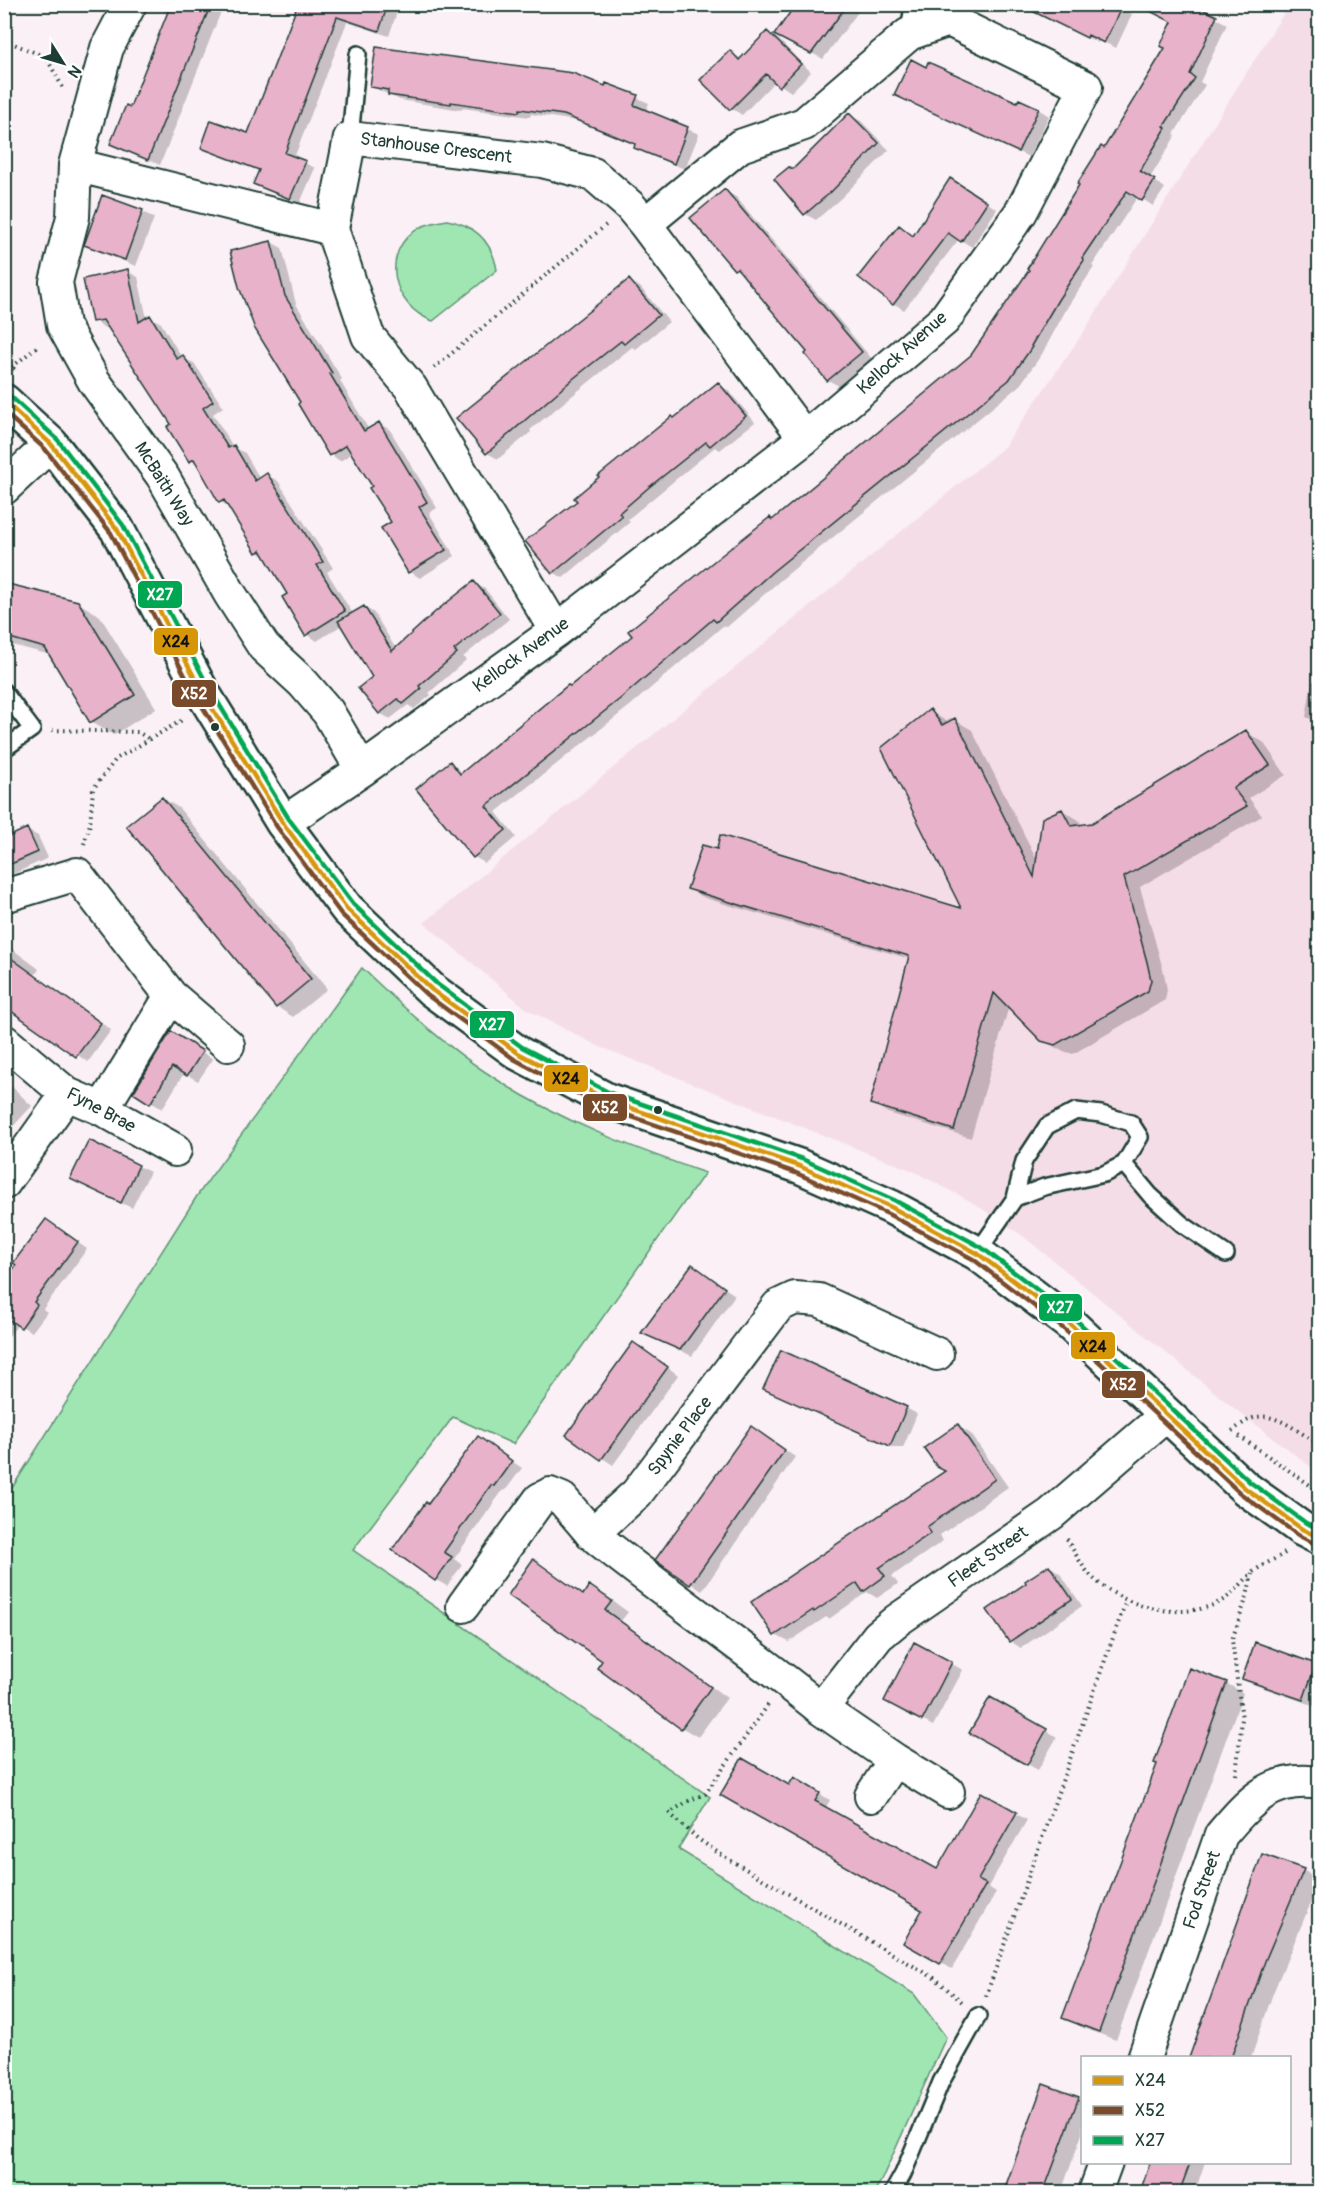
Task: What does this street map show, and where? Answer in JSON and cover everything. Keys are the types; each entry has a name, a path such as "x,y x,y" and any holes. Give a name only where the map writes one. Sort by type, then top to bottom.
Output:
{"street":[{"name":"McBaith Way","path":"130,4 107,48 75,165 73,217 56,282 63,325 94,381 163,477 230,594 264,647 303,684 328,712 362,770"},
{"name":"Kellock Avenue","path":"283,823 362,770 556,631 805,438 944,320 1021,212 1086,87 949,20 911,19 804,124 740,146 637,215"},
{"name":"Stanhouse Crescent","path":"556,631 411,388 368,336 332,229 341,174 350,138 542,161 593,174 637,215 805,438"},
{"path":"75,165 332,229"},
{"path":"11,387 51,444 117,529 210,704 283,823 347,909 432,990 518,1053 607,1100 799,1166 891,1207 977,1253 1069,1323 1245,1488 1316,1536"},
{"path":"4,488 51,444"},
{"path":"4,896 77,874 171,996 228,1045"},
{"path":"102,1109 171,996"},
{"name":"Fyne Brae","path":"4,1041 67,1094 102,1109 175,1150"},
{"path":"4,1183 67,1094"},
{"name":"Spynie Place","path":"592,1534 637,1493 778,1306 795,1298 819,1300 937,1354"},
{"name":"Fleet Street","path":"821,1709 878,1636 906,1614 1051,1514 1166,1415"},
{"path":"463,1606 540,1499 550,1494 562,1499 592,1534 652,1583 821,1709 895,1760 948,1792"},
{"path":"871,1796 895,1760"},
{"name":"Fod Street","path":"1145,2056 1221,1836 1244,1808 1269,1788 1302,1780 1320,1783"},
{"path":"1095,2193 1106,2164"}],"lane":[{"path":"350,138 358,54"},
{"path":"4,692 32,729 4,749"},
{"path":"977,1253 1015,1198 1024,1161 1047,1126 1076,1112 1101,1114 1131,1123 1140,1137 1124,1164 1104,1174 1044,1187 1015,1198"},
{"path":"1124,1164 1150,1195 1182,1224 1226,1254"},
{"path":"893,2193 941,2082 978,2016"}],"path":[{"path":"4,40 46,57 68,97"},
{"path":"411,388 637,215"},
{"path":"4,361 11,387"},
{"path":"77,874 90,824 93,789 116,759 210,704"},
{"path":"32,729 138,732 149,739"},
{"path":"1232,1431 1252,1418 1262,1417 1282,1421 1314,1441"},
{"path":"1223,1423 1320,1492"},
{"path":"1051,1514 1090,1576 1126,1601 1167,1610 1204,1608 1223,1600 1240,1587 1252,1573 1316,1536"},
{"path":"1236,1778 1242,1719 1233,1640 1252,1573"},
{"path":"785,1680 705,1794 669,1813 698,1839 723,1856 936,1980 978,2016 1126,1601"}],"shaded area":[{"path":"1289,5 1319,5 1319,1473 1235,1409 1023,1236 970,1201 913,1171 598,1046 528,1010 424,923 1004,447 1083,333"}],"green space":[{"path":"447,220 466,226 481,236 491,251 497,270 433,321 419,314 408,304 400,291 395,264 406,238 422,226"},
{"path":"362,968 443,1041 520,1094 572,1121 651,1154 705,1173 513,1444 453,1417 353,1550 710,1797 678,1849 914,1994 946,2037 874,2192 5,2192 5,1499 197,1196"}],"building":[{"path":"171,4 211,4 148,160 110,144 126,105 130,107"},
{"path":"298,4 388,4 379,31 337,17 285,153 306,161 290,199 253,184 259,170 201,148 211,120 248,133"},
{"path":"796,4 848,4 811,54 774,35"},
{"path":"1018,4 1123,4 1104,43 1088,35 1087,38"},
{"path":"1136,4 1192,4 1217,16 1190,74 1195,78 1164,126 1166,128 1140,171 1155,180 1142,201 1127,191 1082,258 1084,260 1032,347 1009,380 772,572 716,622 713,619 620,699 486,806 506,830 473,858 416,789 450,761 460,774 568,685 570,686 632,636 628,631 770,517 772,520 971,355 1029,270 1027,269 1079,185 1077,184 1101,146 1104,148 1165,48 1160,46 1172,22"},
{"path":"767,31 801,64 779,87 766,74 730,110 700,80 730,50 739,60"},
{"path":"376,47 573,73 605,86 606,83 638,95 634,105 688,127 674,164 634,148 635,144 564,115 520,109 519,112 388,95 388,90 370,87"},
{"path":"911,59 926,67 928,62 1017,102 1019,99 1039,108 1018,152 894,95"},
{"path":"849,113 879,143 831,192 804,215 774,179 789,167 793,169"},
{"path":"950,178 987,202 961,242 948,233 893,305 858,277 899,225 913,236"},
{"path":"725,189 862,352 827,381 805,354 807,352 737,268 734,270 690,218"},
{"path":"102,195 143,210 125,260 84,245"},
{"path":"271,241 285,296 364,431 379,422 427,502 419,507 446,550 408,573 381,528 391,522 369,488 372,486 346,445 329,456 298,404 300,402 255,329 239,287 230,251"},
{"path":"128,269 139,322 150,315 177,359 183,355 213,401 203,408 228,448 234,445 255,481 267,473 323,562 317,565 345,611 305,636 282,597 287,594 261,550 256,553 224,500 219,503 194,459 189,462 167,427 171,424 103,320 92,322 83,279"},
{"path":"629,279 659,315 624,344 621,341 574,378 486,454 456,418"},
{"path":"718,382 746,416 710,446 706,442 648,488 619,513 622,516 552,574 525,541 577,501 574,498 598,476"},
{"path":"474,581 500,613 454,650 457,653 419,686 421,689 403,704 398,699 379,714 358,688 372,677 338,621 364,606 392,651"},
{"path":"4,583 78,601 135,695 90,723 45,648 10,638 12,633 4,631"},
{"path":"930,709 942,725 955,718 1034,877 1042,818 1062,809 1071,826 1092,823 1246,730 1270,765 1233,788 1247,806 1124,877 1151,980 1148,991 1055,1045 1041,1041 994,993 954,1130 870,1104 909,956 687,889 702,845 717,849 720,835 961,908 881,748"},
{"path":"162,797 311,979 276,1008 126,826"},
{"path":"27,828 38,852 4,867 4,839"},
{"path":"4,953 101,1023 76,1057 4,1006"},
{"path":"171,1031 203,1051 187,1076 172,1067 150,1104 133,1093"},
{"path":"89,1140 139,1165 121,1203 70,1179"},
{"path":"46,1219 78,1242 34,1302 37,1305 21,1328 4,1316 4,1282 16,1265 13,1263"},
{"path":"692,1264 725,1288 680,1350 641,1333"},
{"path":"633,1342 668,1367 601,1460 566,1435"},
{"path":"781,1350 907,1407 890,1446 763,1389"},
{"path":"958,1424 995,1479 927,1527 931,1533 879,1568 885,1576 863,1592 857,1583 774,1636 751,1602 945,1471 937,1467 924,1448"},
{"path":"751,1426 785,1450 690,1585 655,1560"},
{"path":"478,1436 512,1461 494,1486 491,1485 444,1552 452,1557 435,1581 392,1550"},
{"path":"533,1559 583,1595 589,1585 612,1601 605,1610 711,1687 681,1729 597,1668 602,1661 508,1595"},
{"path":"1049,1565 1072,1599 1009,1642 987,1610"},
{"path":"914,1642 952,1662 922,1721 884,1701"},
{"path":"1255,1642 1316,1664 1303,1700 1242,1679"},
{"path":"1189,1668 1227,1682 1099,2032 1062,2018 1157,1764 1154,1763"},
{"path":"990,1697 1047,1729 1027,1765 969,1733"},
{"path":"742,1758 789,1785 794,1777 820,1793 815,1801 937,1869 981,1792 1017,1812 978,1880 986,1884 940,1964 903,1943 922,1910 720,1795"},
{"path":"1262,1854 1304,1869 1265,1961 1232,2056 1190,2056"},
{"path":"1043,2084 1079,2097 1043,2193 1003,2193"},
{"path":"1150,2164 1190,2164 1179,2193 1162,2193 1142,2186"}],"transit line":[{"name":"X27","path":"9,395 57,439 123,525 208,686 289,819 353,904 437,984 522,1047 610,1093 802,1159 894,1200 981,1247 1074,1318 1250,1482 1306,1523 1320,1529"},
{"name":"X24","path":"4,401 51,444 117,529 201,690 283,823 347,909 432,990 518,1053 607,1100 799,1166 891,1207 977,1253 1069,1323 1245,1488 1302,1529 1320,1538"},
{"name":"X52","path":"4,412 45,449 111,533 194,693 277,827 341,914 427,995 514,1059 603,1107 796,1173 888,1214 973,1259 1064,1329 1240,1493 1298,1535 1317,1545"}]}
